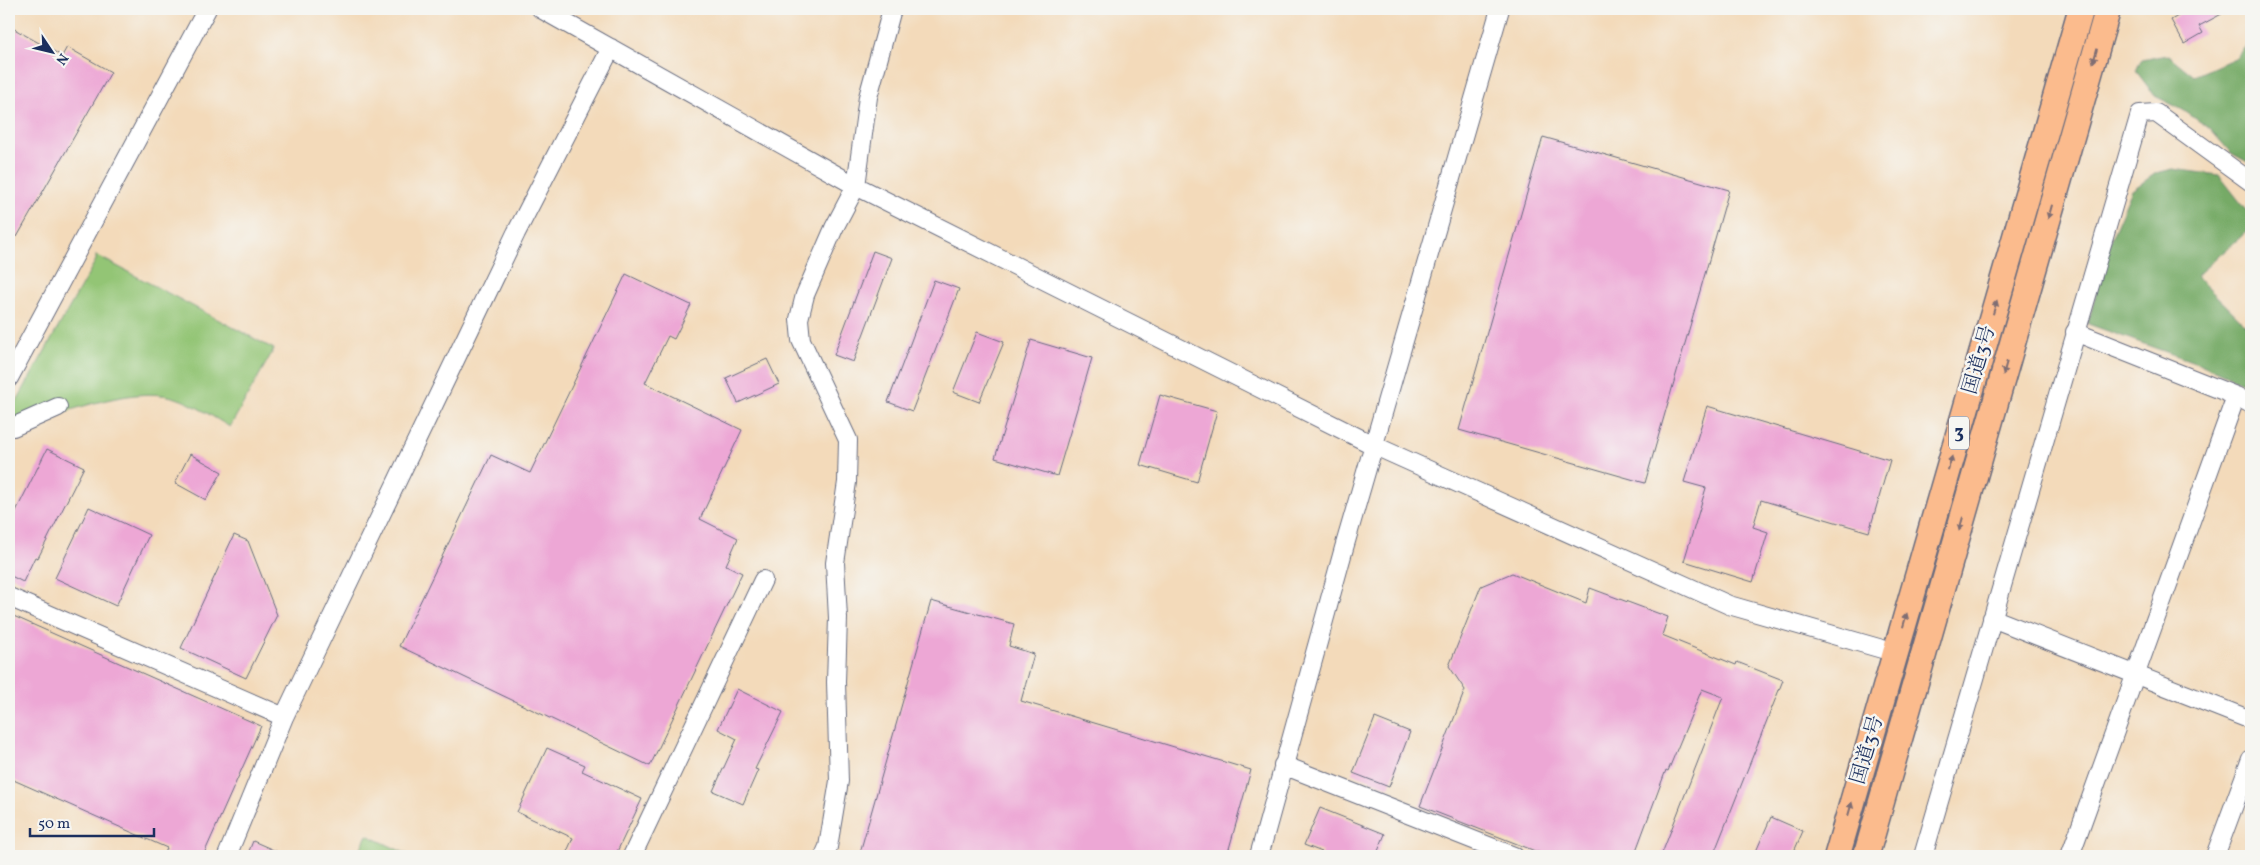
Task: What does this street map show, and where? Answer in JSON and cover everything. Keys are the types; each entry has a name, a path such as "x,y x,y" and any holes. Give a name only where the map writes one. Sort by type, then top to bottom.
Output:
{"highway":[{"name":"国道3号","path":"1837,856 2080,9"},
{"name":"国道3号","path":"1866,856 2108,9"}],"street":[{"path":"9,378 207,9"},
{"path":"540,9 856,186 1373,445 1729,605 1896,653"},
{"path":"824,856 828,847 839,781 836,682 838,618 835,563 847,482 848,440 801,340 799,319 805,295 834,228 856,186 868,97 892,9"},
{"path":"1259,856 1373,445 1500,9"},
{"path":"227,856 284,717 516,233 612,48"},
{"path":"1922,856 2140,114 2156,112 2251,182"},
{"path":"2070,856 2136,675 2244,400 2075,332"},
{"path":"9,425 13,427 58,407"},
{"path":"632,856 763,580"},
{"path":"9,596 284,717"},
{"path":"1992,618 2251,720"},
{"path":"2215,856 2251,759"},
{"path":"1283,765 1514,856"}],"green space":[{"path":"2251,41 2251,164 2231,153 2209,128 2183,110 2155,96 2136,71 2141,60 2168,55 2194,76 2235,58"},
{"path":"2173,169 2219,175 2251,216 2251,228 2196,276 2251,330 2251,386 2200,364 2088,324 2110,241 2132,190 2156,173"},
{"path":"96,255 274,349 230,427 197,407 176,398 158,395 137,395 92,404 9,432 9,415 96,260"},
{"path":"367,835 411,856 357,856"}],"building":[{"path":"2190,9 2231,9 2199,26 2203,33 2184,44 2171,20"},
{"path":"9,26 62,56 67,47 111,72 17,237 9,232"},
{"path":"1543,137 1729,190 1645,483 1459,430"},
{"path":"873,251 892,258 853,362 834,355"},
{"path":"626,274 691,305 674,339 668,336 645,383 742,430 700,519 738,538 726,565 742,573 650,766 399,646 491,455 530,473"},
{"path":"934,280 959,289 912,411 888,402"},
{"path":"977,332 1004,342 979,402 953,392"},
{"path":"1031,340 1092,358 1057,476 995,458"},
{"path":"767,359 779,384 738,403 726,378"},
{"path":"1160,395 1217,411 1197,482 1140,465"},
{"path":"1707,406 1890,460 1869,532 1761,500 1753,527 1768,532 1753,582 1684,561 1706,488 1684,482"},
{"path":"47,449 84,467 38,558 35,557 23,582 9,575 9,525"},
{"path":"190,454 222,472 206,500 175,483"},
{"path":"89,507 149,535 116,606 55,578"},
{"path":"234,535 248,541 277,615 246,678 181,648"},
{"path":"1512,573 1586,603 1590,588 1668,617 1662,635 1736,665 1737,662 1783,680 1713,856 1661,856 1723,697 1702,689 1668,771 1666,770 1634,856 1548,856 1420,806 1465,690 1449,666 1481,586"},
{"path":"931,601 1014,624 1009,646 1034,654 1021,701 1251,770 1227,856 859,856"},
{"path":"9,614 261,726 203,856 164,856 167,848 9,778"},
{"path":"737,689 783,712 755,769 758,770 743,804 713,791 737,739 718,729"},
{"path":"1375,718 1410,732 1389,787 1353,773"},
{"path":"547,748 585,765 582,771 642,799 615,856 565,856 573,838 517,812"},
{"path":"1320,808 1385,834 1376,856 1320,856 1322,852 1304,845"},
{"path":"1771,817 1803,831 1792,856 1754,856"},
{"path":"253,841 287,856 247,856"}]}
